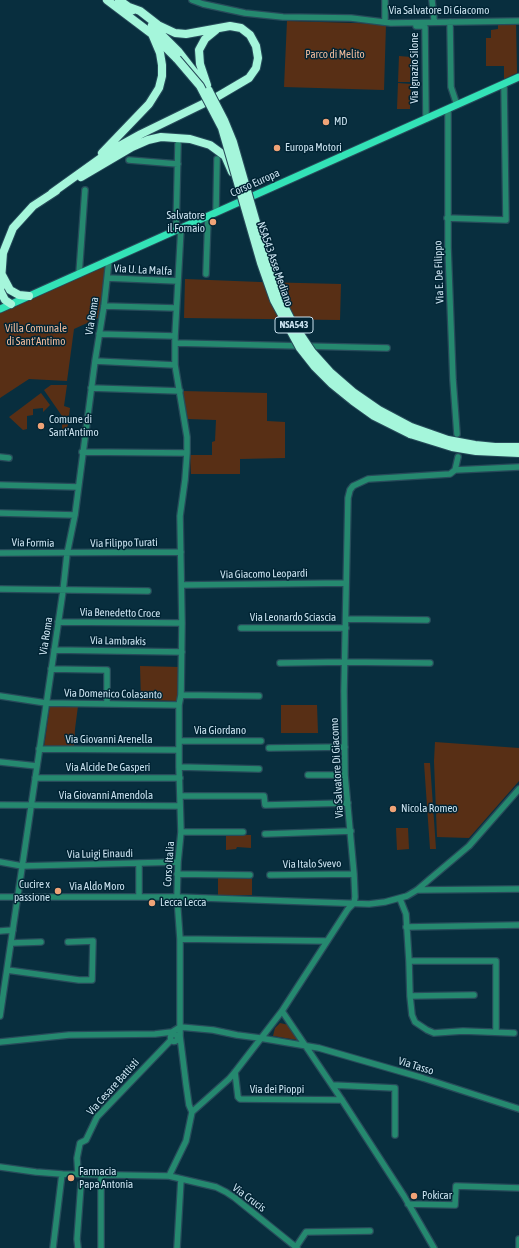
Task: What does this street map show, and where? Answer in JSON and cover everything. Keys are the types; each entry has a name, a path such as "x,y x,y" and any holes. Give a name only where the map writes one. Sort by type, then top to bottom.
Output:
{"highway":[{"path":"107,0 179,56"},
{"path":"119,0 151,25 179,56"},
{"path":"11,304 0,293 3,253 13,228 33,206 98,159 129,140 202,106 249,78 258,63 258,52 250,35 246,31 235,26 226,26 192,33 175,33 158,25 140,11 129,7"},
{"path":"209,91 200,64 200,47 212,32 226,26"},
{"path":"98,159 108,146 150,104 157,94 162,76 162,65 152,34"},
{"name":"NSA543 Asse Mediano","path":"179,56 209,91 224,120 233,142 266,256 280,298 292,322 312,352 330,372 353,392 410,431"},
{"name":"NSA543 Asse Mediano","path":"179,56 200,86 222,128 261,263 274,300 300,348 328,380 353,401 374,416 410,431"},
{"path":"52,193 132,147 148,140 161,137 190,138 210,145 225,156 238,183"},
{"path":"2,275 10,290 11,304"},
{"path":"10,290 19,295 29,296"},
{"path":"410,431 468,444 495,447 519,447"},
{"path":"410,431 460,448 476,451 519,453"}],"main road":[{"name":"Corso Europa","path":"0,309 519,77"}],"street":[{"name":"Via Salvatore Di Giacomo","path":"192,0 209,6 245,13 283,17 351,18 391,23 519,21"},
{"path":"385,0 385,22"},
{"path":"432,0 434,19"},
{"path":"450,22 451,87 458,105"},
{"name":"Via Ignazio Silone","path":"416,26 425,27 426,119"},
{"path":"447,218 506,220 504,84"},
{"name":"Via E. De Filippo","path":"448,109 447,218 457,434"},
{"name":"Corso Italia","path":"178,144 178,281 174,336 175,365 187,437 187,453 180,516 182,652 181,695 179,705 179,767 181,832 177,874 180,939 180,1027 173,1037 192,1112"},
{"path":"216,212 217,159"},
{"path":"129,160 178,164"},
{"path":"79,274 85,190"},
{"path":"206,274 208,216"},
{"name":"Via Roma","path":"0,1016 63,591 67,554 75,515 82,452 110,260"},
{"name":"Via U. La Malfa","path":"107,278 178,281"},
{"path":"104,306 176,308"},
{"path":"99,334 174,336"},
{"path":"175,343 387,348"},
{"path":"95,361 175,365"},
{"path":"91,388 180,391"},
{"path":"82,452 187,453"},
{"path":"455,470 458,456"},
{"path":"0,457 8,458"},
{"name":"Via Salvatore Di Giacomo","path":"354,903 355,897 351,831 345,775 344,662 348,498 350,490 353,486 368,479 450,474 455,470 519,467"},
{"path":"0,485 78,487"},
{"path":"0,513 75,515"},
{"name":"Via Filippo Turati","path":"67,554 181,552"},
{"name":"Via Formia","path":"0,553 67,554"},
{"name":"Via Giacomo Leopardi","path":"182,585 346,583"},
{"path":"0,589 148,591"},
{"path":"346,619 427,620"},
{"name":"Via Benedetto Croce","path":"58,622 182,623"},
{"name":"Via Leonardo Sciascia","path":"241,628 346,628"},
{"name":"Via Lambrakis","path":"54,650 182,652"},
{"path":"280,663 430,663"},
{"path":"51,669 107,670 107,704"},
{"path":"181,695 259,696"},
{"name":"Via Domenico Colasanto","path":"0,696 46,702 179,705"},
{"name":"Via Giordano","path":"180,740 261,741"},
{"path":"269,748 345,747"},
{"name":"Via Giovanni Arenella","path":"39,749 180,750"},
{"path":"0,762 37,766"},
{"path":"179,767 259,769"},
{"path":"308,775 345,775"},
{"name":"Via Alcide De Gasperi","path":"35,778 180,778"},
{"path":"417,890 469,846 519,789"},
{"path":"181,796 264,796 265,805 348,803"},
{"name":"Via Giovanni Amendola","path":"0,805 180,806"},
{"path":"265,834 351,831"},
{"path":"181,832 243,832"},
{"name":"Via Luigi Einaudi","path":"0,862 22,866 178,862"},
{"path":"139,863 139,897"},
{"path":"177,874 250,875"},
{"name":"Via Italo Svevo","path":"270,875 354,874"},
{"path":"417,890 519,889"},
{"name":"Via Aldo Moro","path":"0,897 177,897 377,903 400,899 417,890"},
{"path":"400,899 406,914 410,996 412,1015 415,1022 434,1033 514,1033"},
{"path":"169,1176 186,1141 192,1112 235,1072 282,1010 326,941 348,909 354,903"},
{"path":"406,927 519,925"},
{"path":"0,931 13,930"},
{"path":"180,939 326,941"},
{"path":"7,970 92,980 93,941 68,942"},
{"path":"11,943 41,942"},
{"path":"409,961 496,961 496,1032"},
{"path":"410,996 474,995"},
{"path":"282,1010 342,1100 434,1248"},
{"path":"0,1042 70,1035 173,1037 175,1031 180,1027"},
{"name":"Via Tasso","path":"180,1027 213,1030 319,1048 365,1060 519,1109"},
{"name":"Via Cesare Battisti","path":"78,1174 77,1158 80,1143 86,1140 97,1118 173,1037"},
{"name":"Via dei Pioppi","path":"235,1072 238,1097 240,1099 342,1100"},
{"path":"332,1085 395,1088 395,1135"},
{"name":"Via Crucis","path":"0,1167 62,1174 169,1176 216,1187 226,1192 296,1247"},
{"path":"53,1248 62,1174"},
{"path":"101,1175 101,1248"},
{"path":"177,1248 181,1179"},
{"path":"78,1248 77,1239 81,1184"},
{"path":"408,1204 455,1205 456,1186 519,1188"},
{"path":"296,1247 306,1232 370,1231"},
{"path":"518,1248 519,1239"}],"green space":[{"name":"Parco di Melito","path":"287,21 386,24 384,90 284,87"},
{"path":"498,22 516,22 517,73 504,79 504,66 486,66 486,38 491,38 491,30 498,29"},
{"path":"399,56 411,57 410,82 398,82"},
{"path":"398,83 411,84 410,109 397,109"},
{"name":"Villa Comunale di Sant'Antimo","path":"107,264 98,318 74,329 67,381 29,379 0,398 0,312"},
{"path":"185,279 341,284 340,320 184,318"},
{"path":"51,385 67,385 64,406 70,408 67,431 62,430 62,416 44,390"},
{"path":"182,391 267,393 267,421 285,422 285,458 240,459 240,474 191,474 190,455 212,455 212,442 215,441 216,420 188,419"},
{"path":"41,393 50,405 43,412 43,408 33,409 33,415 27,416 27,429 23,430 9,417"},
{"path":"140,666 179,667 179,701 141,700"},
{"path":"50,705 78,706 74,747 44,747"},
{"path":"281,705 317,705 318,733 281,733"},
{"path":"435,742 519,748 519,781 469,838 437,837 434,761"},
{"path":"424,763 430,763 436,849 430,849"},
{"path":"396,828 408,828 409,849 397,850"},
{"path":"226,835 251,835 251,848 237,847 236,849 226,850"},
{"path":"218,876 252,876 252,895 218,895"},
{"path":"280,1023 289,1025 298,1040 273,1036 275,1028"}],"place":[{"name":"MD","path":"326,122"},
{"name":"Europa Motori","path":"277,148"},
{"name":"Salvatore il Fornaio","path":"213,222"},
{"name":"Comune di Sant'Antimo","path":"41,426"},
{"name":"Nicola Romeo","path":"393,809"},
{"name":"Cucire x passione","path":"58,891"},
{"name":"Lecca Lecca","path":"152,903"},
{"name":"Farmacia Papa Antonia","path":"71,1178"},
{"name":"Pokicar","path":"414,1196"}]}
